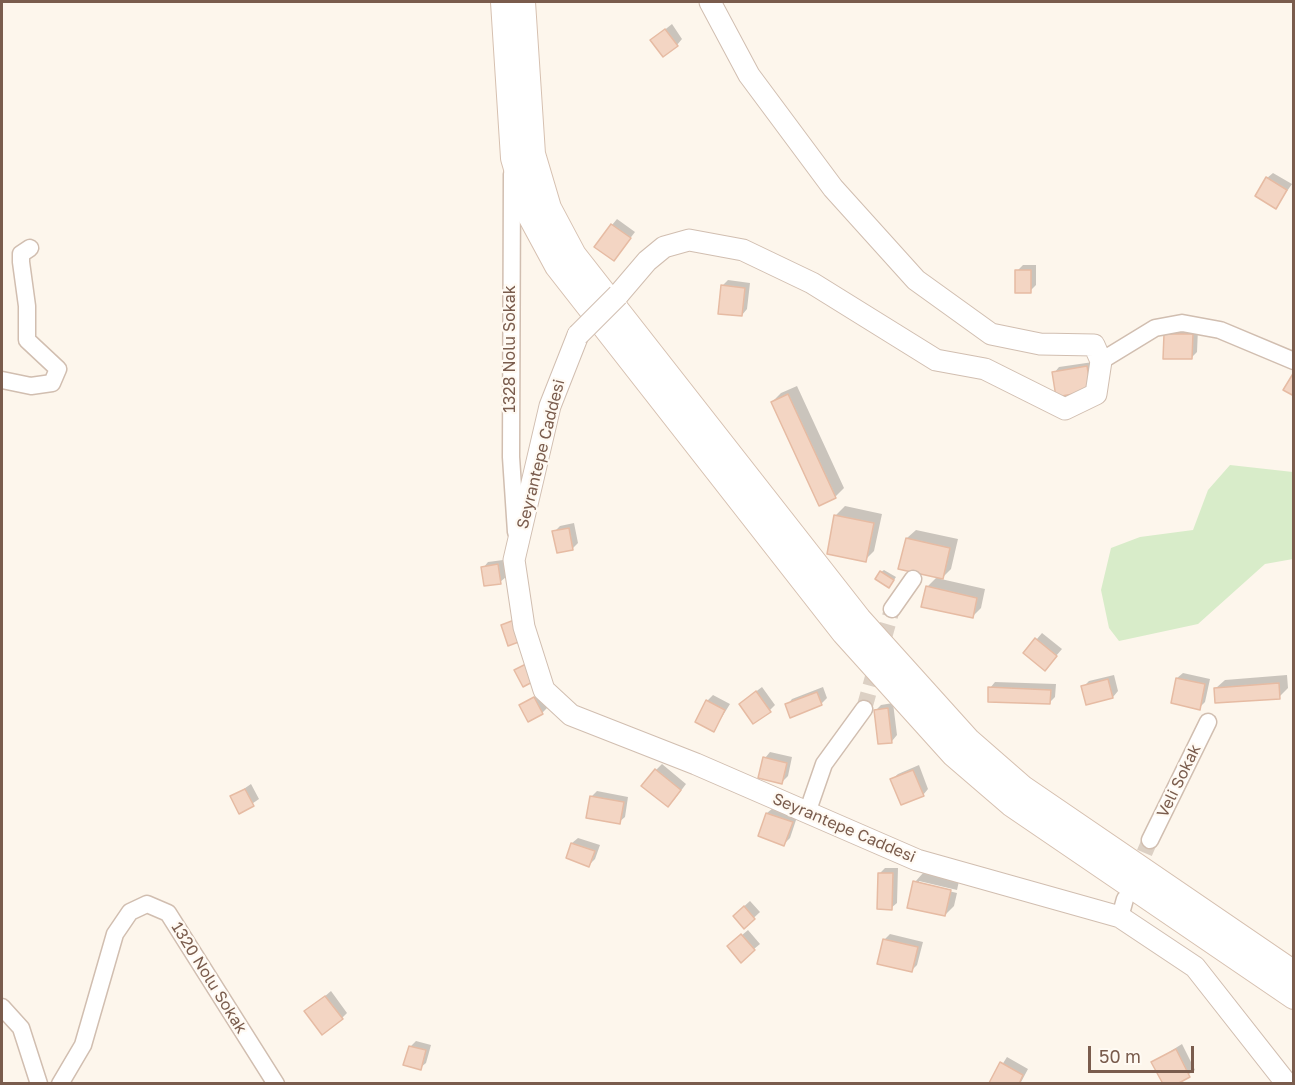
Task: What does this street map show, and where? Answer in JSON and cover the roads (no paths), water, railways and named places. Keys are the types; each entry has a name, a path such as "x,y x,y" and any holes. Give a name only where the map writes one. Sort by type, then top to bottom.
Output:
{"main road":[{"path":"503,2 513,154 530,216 557,266 844,633 954,755 1011,804 1293,997"},
{"path":"523,2 533,154 549,208 559,227 581,264 860,620 968,740 1023,788 1293,973"}],"street":[{"path":"710,2 749,75 833,188 916,280 991,334 1040,344 1094,345 1101,361 1155,328 1182,323 1220,330 1293,361"},
{"name":"1328 Nolu Sokak","path":"513,154 510,446 518,545"},
{"name":"Seyrantepe Caddesi","path":"1101,361 1096,394 1065,409 985,369 936,360 812,283 743,250 688,240 664,246 646,261 618,296 579,335 550,405 514,560 524,627 544,690 571,715 696,764 917,860 1123,908 1195,967 1287,1083"},
{"path":"2,380 31,386 52,384 58,369 27,340 26,285 21,254 30,248"},
{"path":"892,609 913,579"},
{"path":"807,813 824,764 864,709"},
{"name":"Veli Sokak","path":"1150,840 1208,722"},
{"name":"1320 Nolu Sokak","path":"60,1083 83,1045 115,934 130,912 147,904 168,913 276,1083"},
{"path":"2,1007 21,1028 39,1083"}],"tunnel":[{"path":"864,709 892,609"},
{"path":"1135,875 1150,840"}]}
